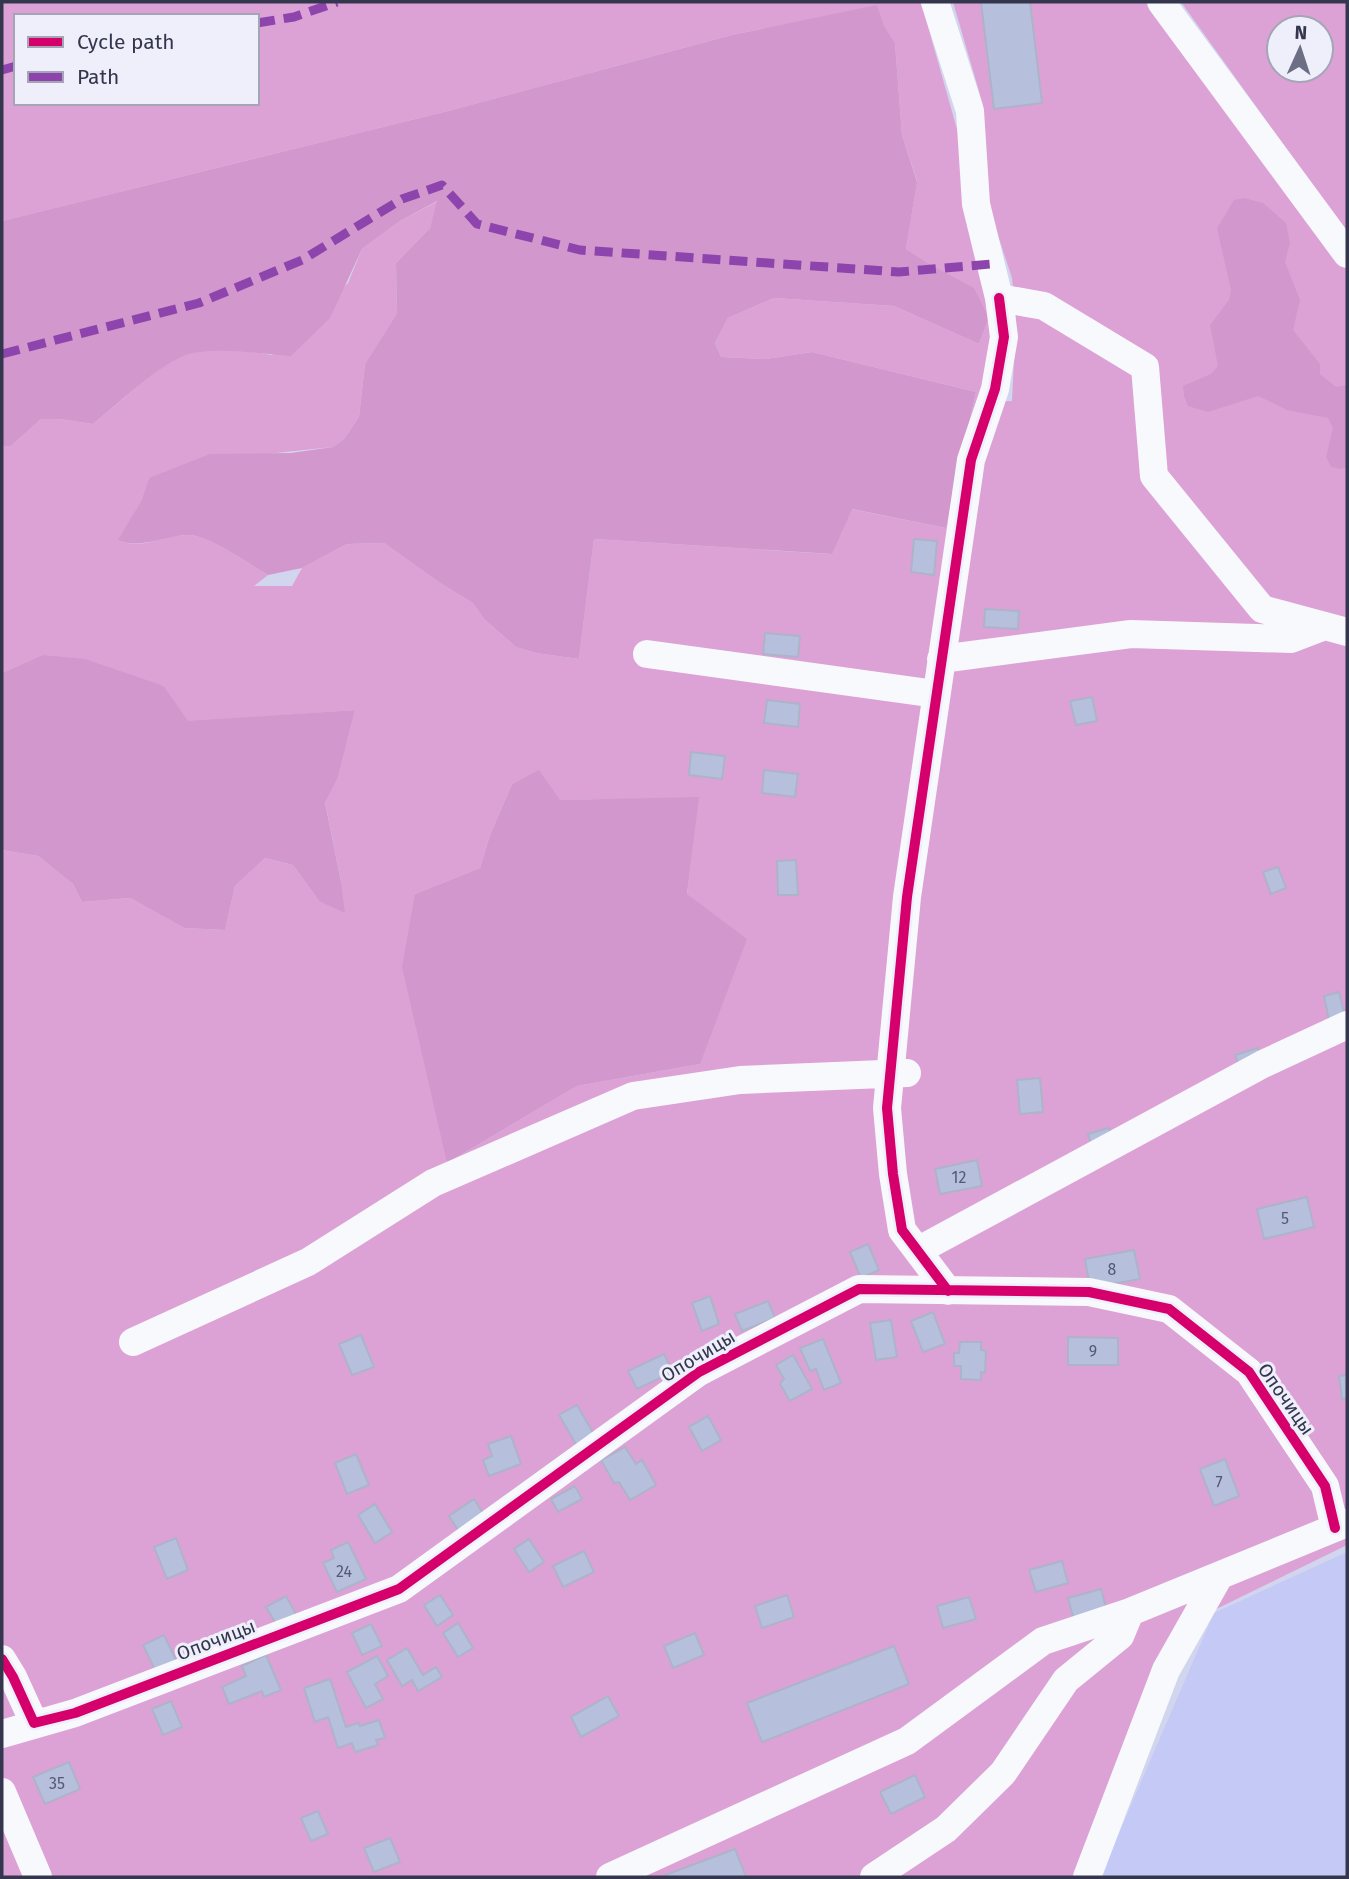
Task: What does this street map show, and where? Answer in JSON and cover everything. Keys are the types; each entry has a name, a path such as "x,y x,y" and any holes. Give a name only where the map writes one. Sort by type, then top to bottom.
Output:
{"street":[{"path":"935,2 970,111 976,204 999,298 1004,337 995,389 971,460 907,897 899,1073 887,1108 902,1230 948,1291"},
{"path":"1161,2 1347,254"},
{"path":"999,298 1044,306 1145,367 1154,476 1262,609 1336,629"},
{"path":"941,659 1131,634 1291,639 1336,629"},
{"path":"648,654 936,694"},
{"path":"919,1250 1264,1064 1347,1025"},
{"path":"133,1342 308,1262 433,1183 634,1096 740,1080 899,1073"},
{"name":"Опочицы","path":"2,1734 75,1713 399,1589 699,1372 859,1289 1089,1292 1169,1309 1249,1372 1325,1486 1341,1526"},
{"path":"610,1877 907,1741 1043,1642 1130,1612 1341,1526"},
{"path":"1087,1877 1166,1671 1218,1577"},
{"path":"874,1877 946,1829 1003,1773 1066,1680 1120,1636 1130,1612"},
{"path":"2,1659 34,1723"},
{"path":"2,1792 38,1877"}],"shaded area":[{"path":"2,2 921,2 962,147 994,320 981,402 1012,401 1016,321 1012,278 987,202 983,105 953,2 1148,2 1347,267 1347,1545 1198,1618 1079,1877 2,1877 2,850 38,856 73,884 82,902 130,898 184,928 225,930 235,886 265,858 293,865 319,901 341,882 325,801 338,778 355,710 188,722 164,686 42,655 2,673 2,446 11,446 41,419 93,424 155,373 195,352 223,349 272,355 348,283 362,249 400,221 438,201 430,228 396,263 397,313 365,364 359,417 344,439 333,447 257,455 149,478 141,501 119,540 136,544 189,535 208,540 268,575 254,586 292,586 302,568 347,544 384,543 473,603 484,619 516,647 536,653 579,659 594,539 831,554 851,509 946,528 976,392 812,352 766,359 721,357 715,343 728,318 774,298 894,306 979,344 989,318 933,266 906,249 917,181 902,135 895,43 877,6 732,35 448,111 2,221","holes":["539,771 559,800 698,798 687,895 700,1064 577,1086 447,1163 415,894 480,868 490,835 512,784"]},
{"path":"1181,2 1347,2 1347,234 1337,219"},
{"path":"877,5 884,25 895,43 902,135 917,182 906,249 974,288 989,318 979,344 894,306 774,298 728,318 715,343 721,357 766,359 812,352 976,392 946,528 852,509 832,554 594,539 579,659 536,653 516,647 484,619 473,603 384,543 347,544 302,568 268,575 218,545 198,537 189,535 136,543 118,540 141,501 149,478 210,454 291,453 333,447 344,439 359,417 365,364 397,313 396,263 430,228 437,201 400,221 362,249 330,318 291,356 222,351 186,355 159,371 93,424 41,419 11,446 2,446 2,221 448,111 732,35"},
{"path":"1244,198 1263,203 1286,223 1290,243 1285,262 1300,300 1293,330 1320,364 1320,374 1336,387 1347,385 1347,467 1331,467 1326,457 1333,428 1328,418 1287,410 1258,396 1208,412 1188,406 1184,396 1183,386 1211,374 1218,366 1210,325 1229,300 1231,290 1217,228 1234,200"},
{"path":"42,655 85,659 164,686 188,721 355,710 338,778 325,802 345,913 319,901 293,865 265,858 235,886 225,930 184,928 130,898 82,902 73,884 38,856 2,850 2,673"},
{"path":"539,770 560,800 699,797 687,894 747,939 700,1064 577,1086 447,1163 402,967 415,894 480,868 490,835 512,784"},
{"path":"1347,1552 1347,1877 1100,1877 1214,1613"}],"building":[{"path":"981,2 1030,2 1042,103 994,109"},
{"path":"914,539 937,541 934,575 911,572"},
{"path":"985,609 1019,611 1018,629 984,627"},
{"path":"765,633 800,636 798,657 763,654"},
{"path":"1092,697 1097,721 1076,725 1070,701"},
{"path":"767,700 800,704 798,727 764,723"},
{"path":"691,752 725,756 722,779 689,775"},
{"path":"764,770 798,774 795,797 762,793"},
{"path":"796,860 798,895 778,895 777,861"},
{"path":"1278,867 1286,888 1271,894 1263,872"},
{"path":"1339,992 1345,1017 1329,1020 1324,996"},
{"path":"1258,1048 1262,1061 1240,1068 1235,1055"},
{"path":"1040,1078 1043,1112 1020,1114 1017,1080"},
{"path":"1109,1128 1113,1141 1092,1147 1088,1134"},
{"path":"977,1160 982,1186 940,1194 935,1169"},
{"path":"1307,1197 1314,1227 1264,1239 1257,1209"},
{"path":"868,1244 879,1270 861,1278 850,1252"},
{"path":"1134,1250 1140,1279 1090,1288 1085,1259"},
{"path":"710,1296 719,1324 702,1331 692,1303"},
{"path":"768,1301 775,1318 742,1331 735,1314"},
{"path":"933,1312 945,1344 923,1352 911,1321"},
{"path":"891,1320 897,1357 876,1360 870,1323"},
{"path":"361,1335 374,1367 352,1375 339,1344"},
{"path":"1068,1337 1118,1338 1118,1365 1068,1365"},
{"path":"823,1339 841,1383 824,1390 816,1369 810,1371 800,1348"},
{"path":"960,1342 981,1342 981,1350 986,1351 985,1373 981,1372 981,1380 961,1379 961,1366 954,1366 954,1353 959,1353"},
{"path":"664,1354 673,1372 637,1389 628,1371"},
{"path":"793,1355 812,1389 790,1401 780,1384 784,1379 776,1365"},
{"path":"1347,1375 1347,1398 1342,1399 1339,1376"},
{"path":"577,1405 595,1436 577,1446 559,1415"},
{"path":"708,1416 721,1440 702,1451 689,1427"},
{"path":"511,1436 521,1464 489,1476 483,1460 492,1456 488,1444"},
{"path":"625,1447 636,1464 642,1460 656,1485 630,1500 619,1482 614,1483 601,1460"},
{"path":"356,1454 369,1485 347,1494 335,1463"},
{"path":"1225,1459 1239,1496 1214,1506 1200,1469"},
{"path":"575,1486 582,1499 558,1512 551,1499"},
{"path":"474,1499 486,1518 461,1535 449,1516"},
{"path":"375,1504 392,1532 375,1543 358,1515"},
{"path":"176,1538 188,1570 167,1579 154,1547"},
{"path":"529,1539 544,1562 529,1572 514,1549"},
{"path":"348,1542 366,1579 337,1592 323,1563 334,1558 331,1550"},
{"path":"584,1551 594,1572 563,1587 553,1566"},
{"path":"1062,1561 1068,1583 1036,1592 1029,1570"},
{"path":"1101,1589 1107,1611 1074,1620 1068,1598"},
{"path":"440,1595 453,1615 437,1626 424,1605"},
{"path":"787,1595 794,1617 762,1628 755,1606"},
{"path":"286,1596 297,1616 278,1627 266,1607"},
{"path":"969,1597 976,1619 943,1628 937,1606"},
{"path":"458,1623 473,1648 458,1657 443,1633"},
{"path":"371,1624 382,1646 362,1655 352,1633"},
{"path":"695,1633 704,1655 673,1668 664,1646"},
{"path":"164,1635 177,1662 156,1672 143,1645"},
{"path":"894,1646 909,1684 762,1742 747,1703"},
{"path":"407,1648 423,1675 436,1667 442,1677 418,1691 412,1680 402,1686 387,1660"},
{"path":"266,1655 281,1690 264,1697 262,1691 229,1704 222,1687 246,1676 242,1666"},
{"path":"377,1656 388,1676 375,1684 383,1699 366,1708 347,1672"},
{"path":"330,1679 346,1727 379,1720 385,1738 376,1740 378,1745 355,1752 352,1743 338,1748 328,1717 315,1722 304,1688"},
{"path":"608,1696 619,1716 581,1737 571,1717"},
{"path":"171,1701 182,1727 163,1735 152,1709"},
{"path":"69,1762 80,1789 45,1804 33,1777"},
{"path":"915,1775 925,1797 891,1814 880,1792"},
{"path":"318,1811 328,1834 311,1841 301,1818"},
{"path":"390,1838 400,1862 374,1872 364,1848"},
{"path":"735,1849 746,1877 660,1877"}],"marked path":[{"path":"259,23 294,17 337,2"},
{"path":"2,70 14,67"},
{"path":"2,354 199,303 302,260 402,199 442,185 477,224 580,250 899,272 991,264"}],"cycle path":[{"path":"948,1291 902,1230 887,1108 907,897 971,460 995,389 1004,337 999,298"},
{"path":"2,1659 34,1723 75,1713 399,1589 699,1372 859,1289 1089,1292 1169,1309 1249,1372 1325,1486 1335,1528"}]}
